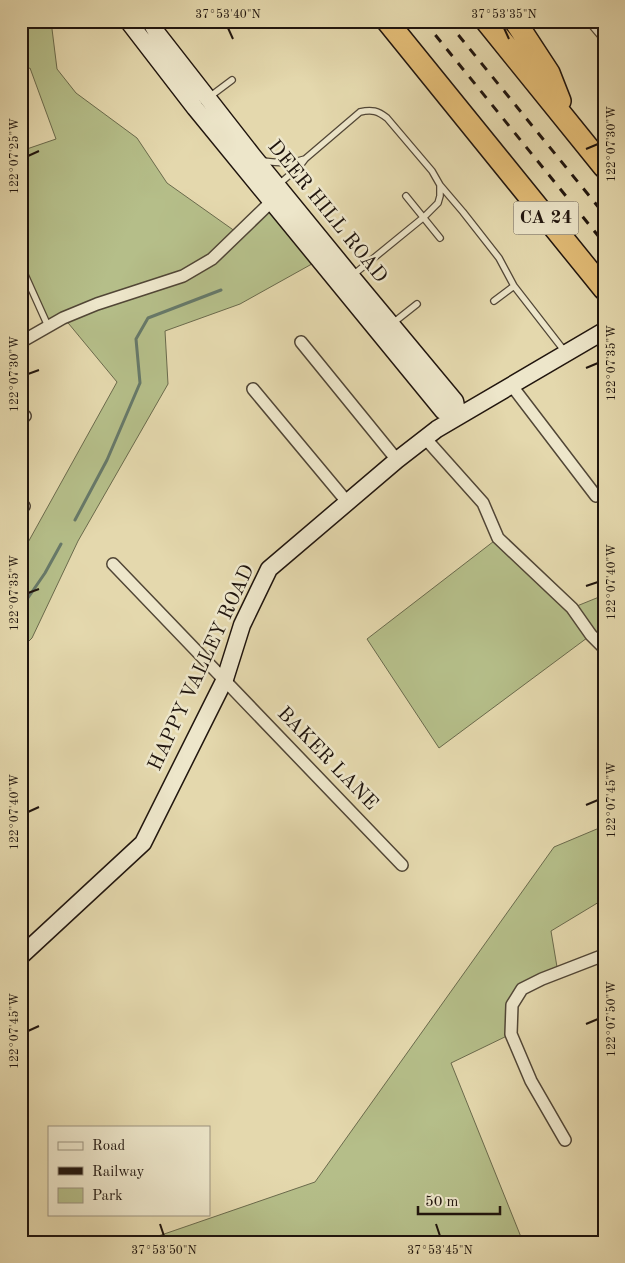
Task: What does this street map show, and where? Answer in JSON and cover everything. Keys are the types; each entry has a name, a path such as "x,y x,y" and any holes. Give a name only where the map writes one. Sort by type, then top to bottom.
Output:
{"highway":[{"name":"CA 24","path":"387,21 597,281"},
{"path":"486,21 604,167"},
{"path":"514,21 548,73 571,126"}],"street":[{"name":"DEER HILL ROAD","path":"128,21 278,185 346,281 450,414"},
{"name":"DEER HILL ROAD","path":"150,21 201,103 272,202 316,257 450,414"},
{"path":"21,342 64,318 97,304 183,276 212,259 272,202 278,185"},
{"name":"DEER HILL ROAD","path":"316,257 346,281 392,324 455,401 450,414"},
{"name":"HAPPY VALLEY ROAD","path":"21,956 143,844 225,679 242,625 269,569 397,460 437,429 450,414 512,386 604,331"},
{"path":"301,342 397,460"},
{"path":"512,386 596,496"},
{"path":"253,389 348,503"},
{"path":"425,438 483,503 498,538 572,608 604,648"},
{"name":"BAKER LANE","path":"113,564 402,865"},
{"path":"565,1140 531,1081 511,1034 512,1005 522,989 542,979 604,955"}],"lane":[{"path":"588,21 604,40"},
{"path":"201,103 232,80"},
{"path":"278,185 360,112 374,110 379,112 388,118 432,171 440,185 499,258 514,286 566,353"},
{"path":"257,161 283,164 305,159"},
{"path":"346,281 423,218 438,203 440,185"},
{"path":"406,196 440,238"},
{"path":"21,266 48,326"},
{"path":"494,301 514,286"},
{"path":"392,324 417,304"}],"green space":[{"path":"21,21 51,21 57,69 76,93 137,138 167,183 239,234 271,202 319,260 240,304 165,331 168,384 78,541 32,638 21,649 21,555 117,382 64,318 48,326 21,266 21,151 56,139 30,68 21,71"},
{"path":"498,538 572,608 604,595 604,629 591,635 439,748 367,639"},
{"path":"604,826 604,899 551,931 558,973 522,989 511,1034 451,1063 523,1242 141,1242 315,1182 554,847"}],"waterway":[{"path":"75,520 107,460 140,383 136,339 148,318 221,290"},
{"path":"21,608 45,573 61,544"}],"railway":[{"path":"424,21 604,243"},
{"path":"447,21 604,214"}]}
